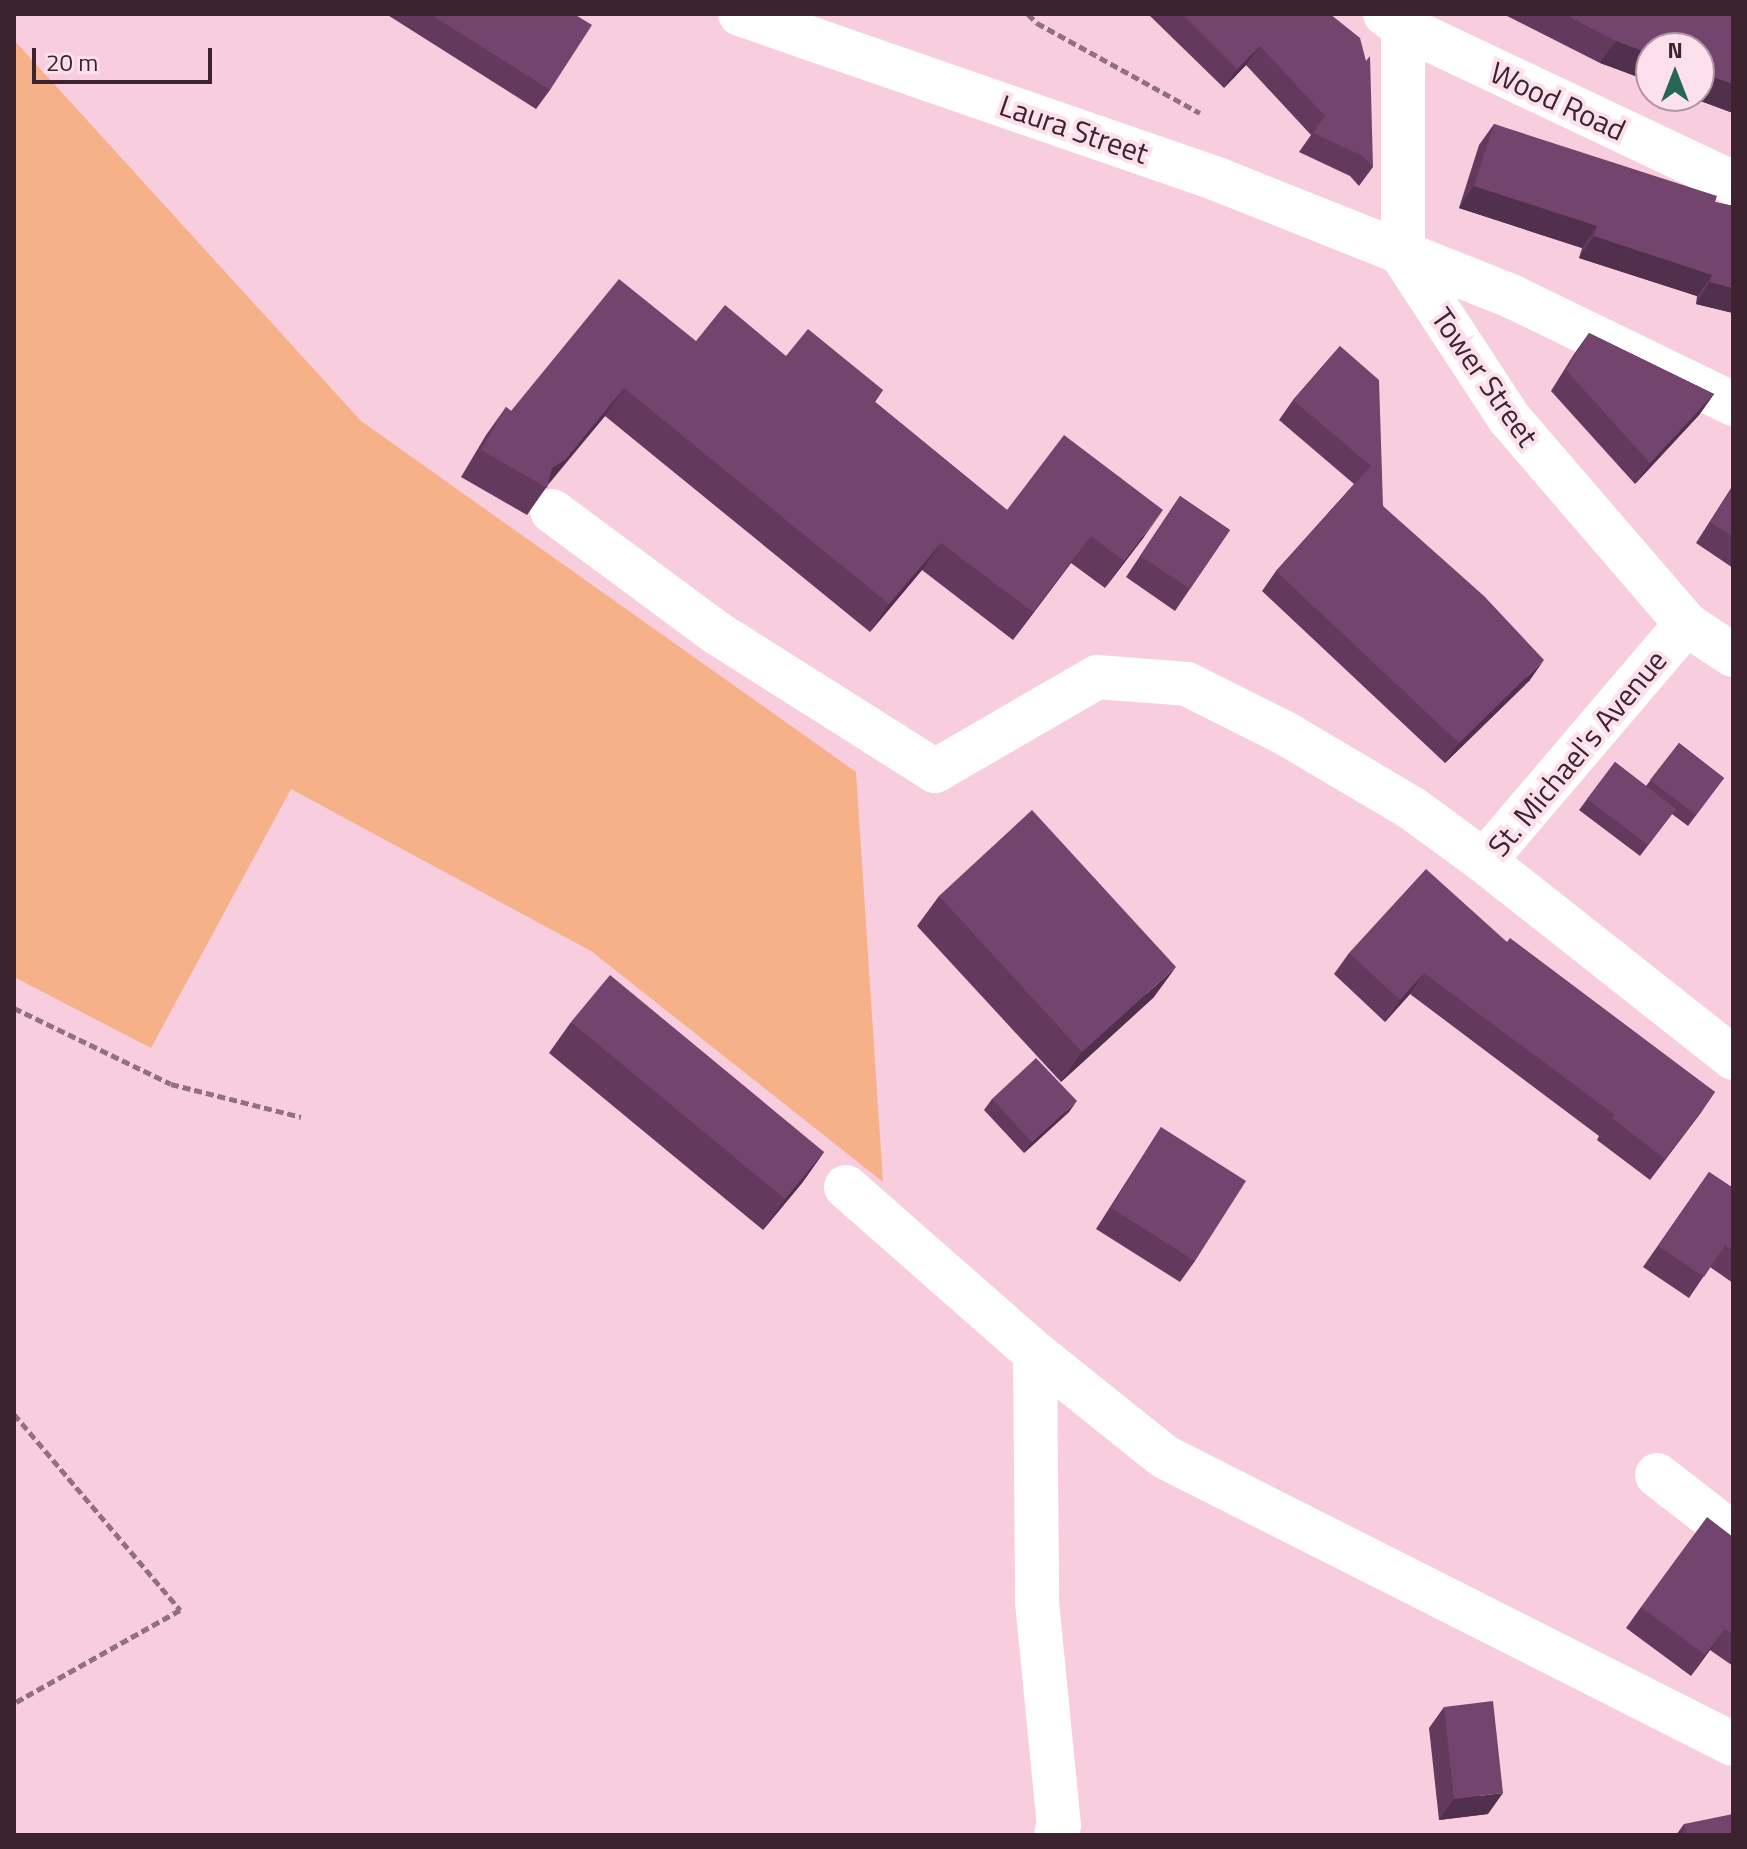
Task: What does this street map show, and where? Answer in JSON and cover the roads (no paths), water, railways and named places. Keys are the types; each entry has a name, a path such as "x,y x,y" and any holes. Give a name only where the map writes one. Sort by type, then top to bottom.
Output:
{"street":[{"name":"Laura Street","path":"740,14 1217,179 1403,256 1513,297 1733,404"},
{"name":"Wood Road","path":"1394,21 1733,183"},
{"path":"1394,21 1403,256"},
{"name":"Tower Street","path":"1403,256 1509,418 1686,624 1733,655"},
{"path":"552,511 717,633 935,771 1097,677 1187,684 1283,732 1413,809 1484,861"},
{"name":"St. Michael's Avenue","path":"1686,624 1484,861 1733,1058"},
{"path":"846,1187 1035,1353 1165,1457 1733,1744"},
{"path":"1035,1353 1037,1602 1059,1825 1056,1835"},
{"path":"1657,1475 1733,1534"}]}
